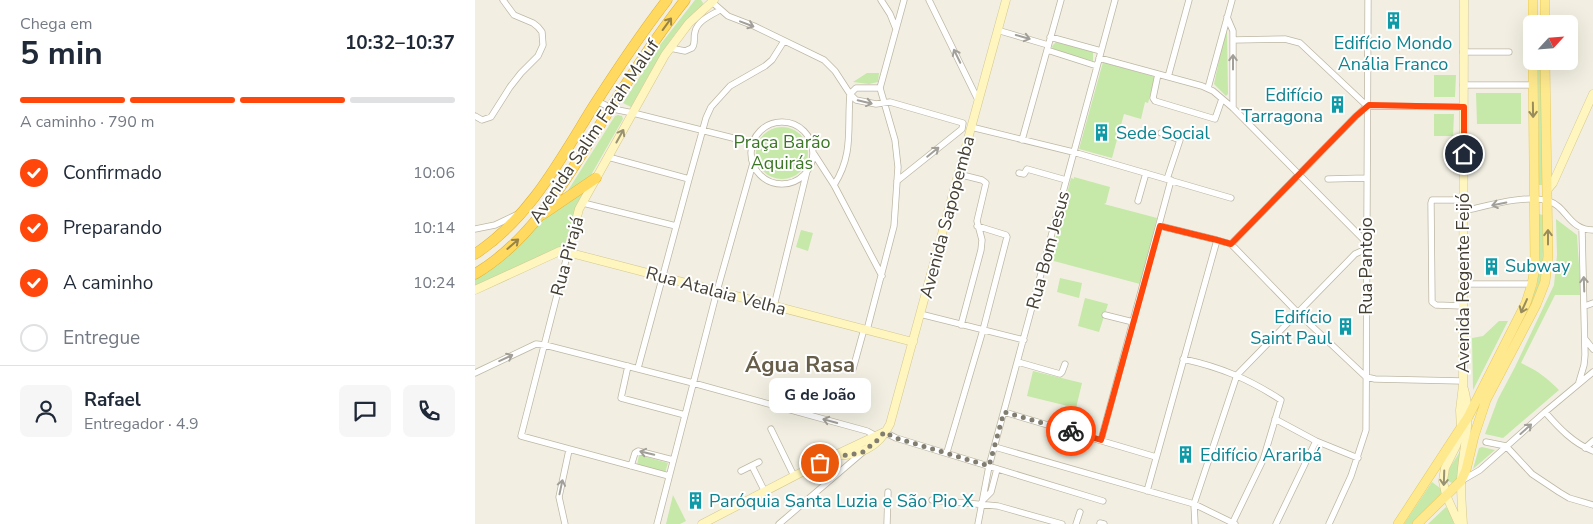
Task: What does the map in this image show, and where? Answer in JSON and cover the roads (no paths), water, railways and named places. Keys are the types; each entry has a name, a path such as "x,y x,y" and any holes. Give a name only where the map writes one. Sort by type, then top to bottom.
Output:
{"highway":[{"name":"Avenida Salim Farah Maluf","path":"475,254 512,225 523,213 667,0"},
{"name":"Avenida Salim Farah Maluf","path":"475,274 522,236 538,218 564,182 632,72 685,0"},
{"path":"538,218 596,178"}],"main road":[{"name":"Avenida Sapopemba","path":"833,456 863,452 889,427 1005,0"},
{"name":"Avenida Regente Feijó","path":"1459,524 1446,495 1443,473 1447,461 1456,446 1461,428 1460,410 1463,383 1464,0"},
{"path":"1533,0 1533,15"},
{"path":"1545,0 1545,15"},
{"name":"Rua Pirajá","path":"568,252 579,209 670,48 689,23 712,1"},
{"path":"1398,524 1461,428 1526,303 1532,284 1535,267 1533,70"},
{"path":"1417,524 1461,481 1487,400 1532,315 1545,282 1548,256 1545,70"},
{"path":"1548,189 1553,183 1593,94"},
{"path":"475,290 560,251 568,252"},
{"name":"Rua Atalaia Velha","path":"568,252 913,342"},
{"name":"Avenida Regente Feijó","path":"1463,383 1467,400 1461,481 1463,524"},
{"name":"Avenida Sapopemba","path":"702,524 865,440 880,435"},
{"path":"850,455 865,440"}],"street":[{"path":"475,116 482,120 496,113 503,97 521,73 538,56 543,44 538,27 515,16 503,0"},
{"path":"881,0 890,14 896,30"},
{"path":"853,370 882,276 894,226 898,167 895,140 880,88 904,0"},
{"path":"929,0 978,100"},
{"path":"1022,140 1061,0"},
{"name":"Rua Bom Jesus","path":"978,524 989,466 1115,0"},
{"path":"1168,77 1189,0"},
{"path":"1207,88 1232,0"},
{"name":"Rua Pantojo","path":"1329,524 1342,498 1366,433 1368,0"},
{"path":"712,1 728,16 824,60 841,78 850,94 856,100 903,106 963,124 963,127 958,132 897,182"},
{"path":"670,48 685,51 692,48 695,42 697,27 705,19 720,10"},
{"path":"1227,17 1233,31 1233,108"},
{"path":"997,30 1097,66"},
{"path":"1050,37 1101,51"},
{"path":"1233,40 1285,39 1300,43 1367,106 1464,107"},
{"path":"638,368 702,130 711,108 719,96 738,80 773,60 784,41"},
{"path":"1463,52 1509,52"},
{"path":"1099,58 1207,88 1233,108 1299,174 1366,246 1355,254 1237,375 1194,504 1195,524"},
{"path":"1158,74 1153,98 1155,102 1215,119 1222,99"},
{"path":"1463,85 1533,85"},
{"path":"834,184 842,172 847,155 850,94 856,88 880,88"},
{"path":"597,102 610,108 753,143"},
{"path":"1231,244 1367,106"},
{"path":"783,121 793,123 802,128 809,136 813,145 813,154 812,163 801,178 783,184 773,182 758,172 753,163 751,153 757,134 764,127 773,122 783,121"},
{"path":"971,128 1073,152 1231,198"},
{"path":"958,132 967,140"},
{"path":"1101,440 1160,226 1169,180 1180,140 1161,133"},
{"path":"813,154 834,184 882,276"},
{"path":"608,157 689,179"},
{"path":"657,524 717,291 753,163"},
{"path":"1019,173 1024,174 1027,169 1066,180"},
{"path":"774,306 807,171"},
{"path":"1138,201 1146,173"},
{"path":"958,174 982,180 985,183 977,226 982,244 961,325"},
{"path":"1328,179 1366,178"},
{"path":"1463,211 1526,199 1548,201 1582,229 1593,230"},
{"path":"1463,200 1432,200 1431,203 1432,302 1436,305 1463,306"},
{"path":"583,203 676,226"},
{"path":"475,229 495,224 523,213"},
{"path":"947,452 983,330 1007,237 1006,235 977,226"},
{"path":"1160,226 1231,244 1298,313 1366,378 1463,383"},
{"path":"1578,384 1584,365 1585,339 1582,229"},
{"path":"1147,491 1217,240"},
{"name":"Rua Pirajá","path":"568,252 521,435 522,438 669,476"},
{"path":"1463,284 1532,284"},
{"path":"1585,306 1593,303"},
{"path":"920,314 1024,340"},
{"path":"1105,315 1133,322"},
{"path":"1585,339 1593,349"},
{"path":"475,373 535,344 545,345 638,368 947,452 997,470 1103,501"},
{"path":"995,447 1194,504 1233,524 1263,460 1280,400 1237,375 1210,365 1183,359"},
{"path":"1018,362 1060,374 1065,364"},
{"path":"628,366 621,398 685,415"},
{"path":"1461,481 1480,470 1593,372"},
{"path":"1004,412 1156,457"},
{"path":"1545,412 1571,439 1593,451"},
{"path":"1275,419 1317,441 1358,458"},
{"path":"771,430 794,476"},
{"path":"1276,524 1317,441"},
{"path":"1585,448 1593,441"},
{"path":"1486,442 1506,446 1532,474 1569,498 1593,504"},
{"path":"565,524 559,497 569,450"},
{"path":"631,466 635,453 638,451 673,460"},
{"path":"779,524 863,452"},
{"path":"841,471 850,455"},
{"path":"741,471 759,462"},
{"path":"752,466 765,492"},
{"name":"Rua Bom Jesus","path":"983,502 991,492 997,470"},
{"path":"887,524 888,492"},
{"path":"931,500 983,502 1062,524"},
{"path":"1076,524 1080,512"}],"place":[{"name":"Edifício Mondo Anália Franco","path":"1393,20"},
{"name":"Edifício Tarragona","path":"1337,105"},
{"name":"Sede Social","path":"1102,133"},
{"name":"Subway","path":"1491,266"},
{"name":"Edifício Saint Paul","path":"1346,327"},
{"name":"Edifício Araribá","path":"1186,455"},
{"name":"G de João","path":"820,463"},
{"name":"Paróquia Santa Luzia e São Pio X","path":"695,501"}],"district":[{"name":"Água Rasa","path":"800,364"}],"park label":[{"name":"Praça Barão Aquirás","path":"782,152"}]}
